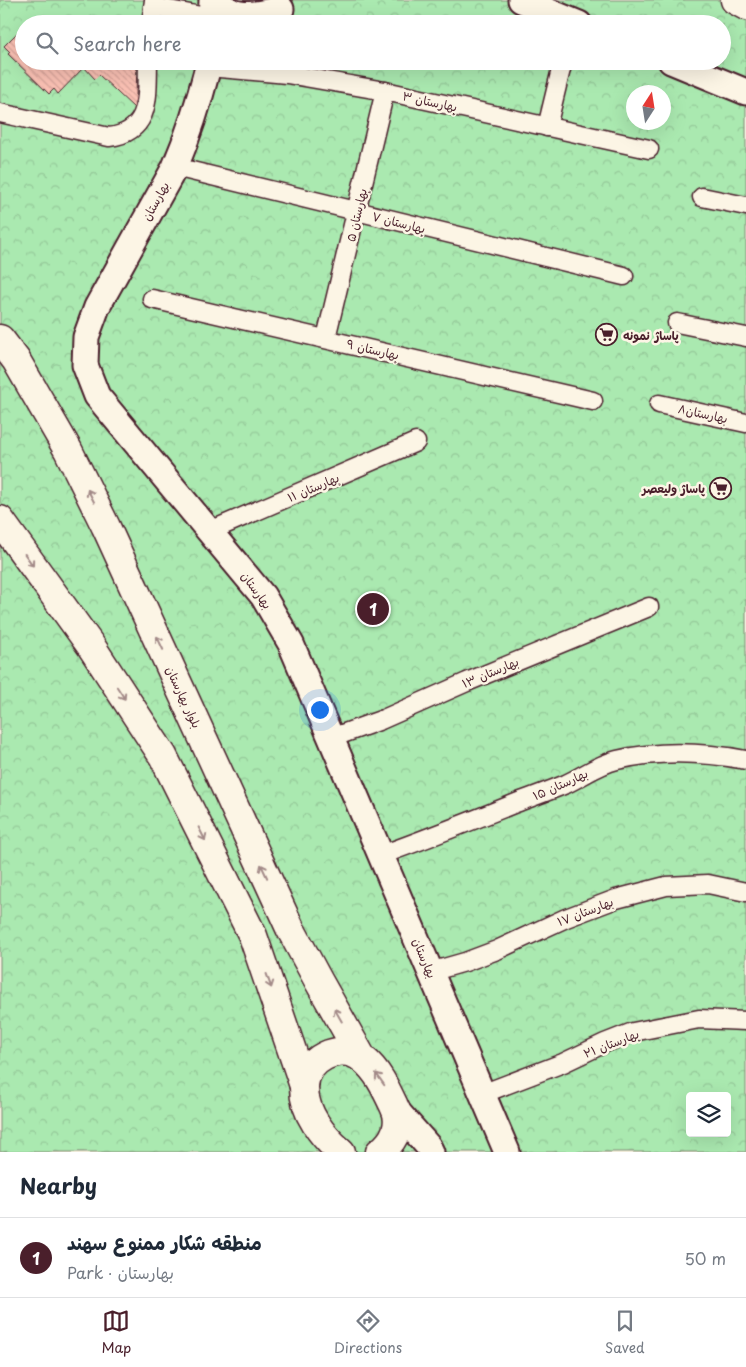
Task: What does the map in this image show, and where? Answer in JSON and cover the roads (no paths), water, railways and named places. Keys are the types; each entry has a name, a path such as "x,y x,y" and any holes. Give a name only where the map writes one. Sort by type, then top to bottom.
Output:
{"main road":[{"path":"735,0 746,6"},
{"name":"بلوار بهارستان","path":"0,340 16,360 63,442 102,518 290,928 362,1058 384,1083 397,1111"},
{"path":"0,520 91,646 163,756 253,936 304,1086 308,1109 331,1146"},
{"path":"304,1086 307,1074 314,1063 325,1055 344,1052 362,1058"},
{"path":"384,1150 395,1136 398,1124 397,1111"}],"street":[{"path":"520,0 555,15"},
{"path":"153,10 214,10 222,5 242,15 251,15 288,4"},
{"path":"271,15 288,4"},
{"path":"0,114 109,137 120,136 136,126 143,116 147,102 148,70"},
{"name":"بهارستان","path":"206,70 186,143 175,167 97,306 86,337 85,365 97,396 263,596 291,644 507,1152"},
{"name":"بهارستان ۳","path":"255,70 385,91 649,149"},
{"path":"547,127 561,70"},
{"path":"692,70 746,92"},
{"name":"بهارستان ۵","path":"326,338 385,91"},
{"name":"بهارستان ۷","path":"175,167 624,276"},
{"path":"702,197 746,206"},
{"name":"بهارستان ۹","path":"152,299 593,400"},
{"path":"676,323 746,337"},
{"name":"بهارستان۸","path":"659,404 746,423"},
{"name":"بهارستان ۱۱","path":"210,531 416,442"},
{"name":"بهارستان ۱۳","path":"331,738 381,720 467,682 649,607"},
{"name":"بهارستان ۱۵","path":"381,855 424,840 567,783 615,760 672,752 715,754 746,760"},
{"name":"بهارستان ۱۷","path":"430,972 497,950 566,918 616,899 666,886 708,884 746,892"},
{"name":"بهارستان ۲۱","path":"482,1094 563,1063 633,1032 699,1019 745,1015"},
{"path":"397,1111 428,1146 431,1152"}],"place":[{"name":"پاساژ نمونه","path":"607,335"},
{"name":"پاساژ ولیعصر","path":"721,488"},
{"name":"منطقه شکار ممنوع سهند","path":"373,609"}]}
